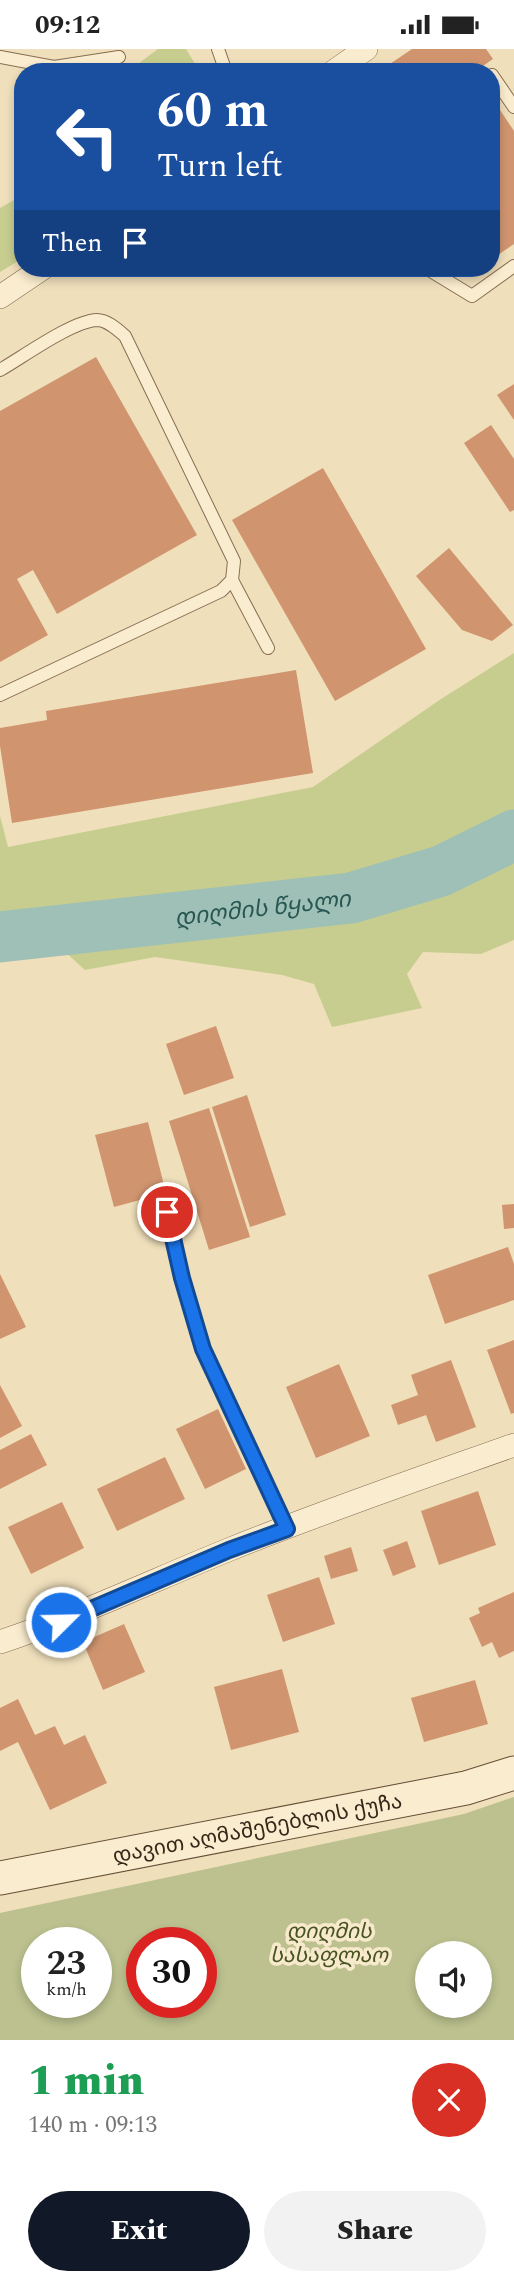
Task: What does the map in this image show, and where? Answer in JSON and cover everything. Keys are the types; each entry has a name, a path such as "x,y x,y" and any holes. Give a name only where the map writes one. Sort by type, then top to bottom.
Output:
{"street":[{"path":"346,63 366,49"},
{"path":"0,297 30,277"},
{"path":"0,1642 61,1622 340,1506 514,1445"},
{"name":"დავით აღმაშენებლის ქუჩა","path":"0,1878 466,1789 514,1773"}],"lane":[{"path":"0,57 32,63"},
{"path":"80,63 119,57"},
{"path":"500,87 514,107"},
{"path":"441,277 472,296 499,277"},
{"path":"0,370 79,324 99,320 125,336 234,561 232,580 268,648"},
{"path":"0,695 221,591 232,580"},
{"path":"167,1212 182,1278 203,1349 287,1529"}],"green space":[{"path":"158,49 186,49 195,63 139,63"},
{"path":"14,200 14,263 0,272 0,208"},
{"path":"514,653 514,940 481,954 423,952 407,974 422,1008 332,1027 314,984 282,975 155,957 85,970 63,950 0,956 0,816 8,847 313,787 441,699"},
{"name":"დიღმის სასაფლაო","path":"514,1797 514,2040 0,2040 0,1913 464,1814"}],"building":[{"path":"412,49 486,49 493,59 487,63 391,63"},
{"path":"500,110 514,131 514,244 500,254"},
{"path":"96,357 197,535 57,614 33,570 17,579 48,635 0,662 0,411"},
{"path":"514,384 514,420 497,395"},
{"path":"491,425 514,459 514,510 510,512 464,443"},
{"path":"323,468 426,649 335,701 232,520"},
{"path":"449,548 513,625 492,641 462,630 416,576"},
{"path":"296,670 313,773 12,823 0,746 0,728 47,720 46,711"},
{"path":"216,1026 234,1078 184,1095 166,1044"},
{"path":"247,1095 286,1215 250,1227 212,1107"},
{"path":"209,1108 250,1237 209,1250 169,1121"},
{"path":"148,1122 166,1193 114,1207 95,1135"},
{"path":"514,1204 514,1228 504,1229 502,1205"},
{"path":"508,1247 514,1264 514,1300 445,1324 428,1275"},
{"path":"0,1274 26,1327 0,1339"},
{"path":"514,1340 514,1413 511,1414 487,1350"},
{"path":"451,1360 476,1427 436,1442 426,1415 398,1425 391,1405 418,1395 411,1375"},
{"path":"339,1364 370,1436 316,1458 286,1387"},
{"path":"0,1385 22,1426 0,1438"},
{"path":"218,1409 246,1469 205,1489 176,1429"},
{"path":"31,1434 47,1465 0,1489 0,1450"},
{"path":"165,1457 185,1499 117,1531 97,1489"},
{"path":"478,1491 496,1545 439,1565 421,1511"},
{"path":"62,1502 84,1548 31,1574 8,1527"},
{"path":"407,1541 416,1567 393,1576 383,1550"},
{"path":"351,1547 358,1571 331,1579 324,1556"},
{"path":"319,1577 335,1624 283,1642 267,1595"},
{"path":"514,1592 514,1651 499,1658 492,1642 482,1647 469,1618 480,1613 478,1608"},
{"path":"124,1624 145,1672 103,1690 83,1642"},
{"path":"282,1669 299,1732 231,1750 214,1687"},
{"path":"475,1680 488,1724 424,1742 411,1698"},
{"path":"18,1699 35,1735 55,1726 64,1745 85,1735 107,1783 50,1810 18,1742 0,1751 0,1708"}],"waterway":[{"name":"დიღმის წყალი","path":"0,937 351,898 441,871 514,835"}],"route":[{"path":"61,1622 229,1550 287,1529 203,1349 182,1278 167,1212"}]}
